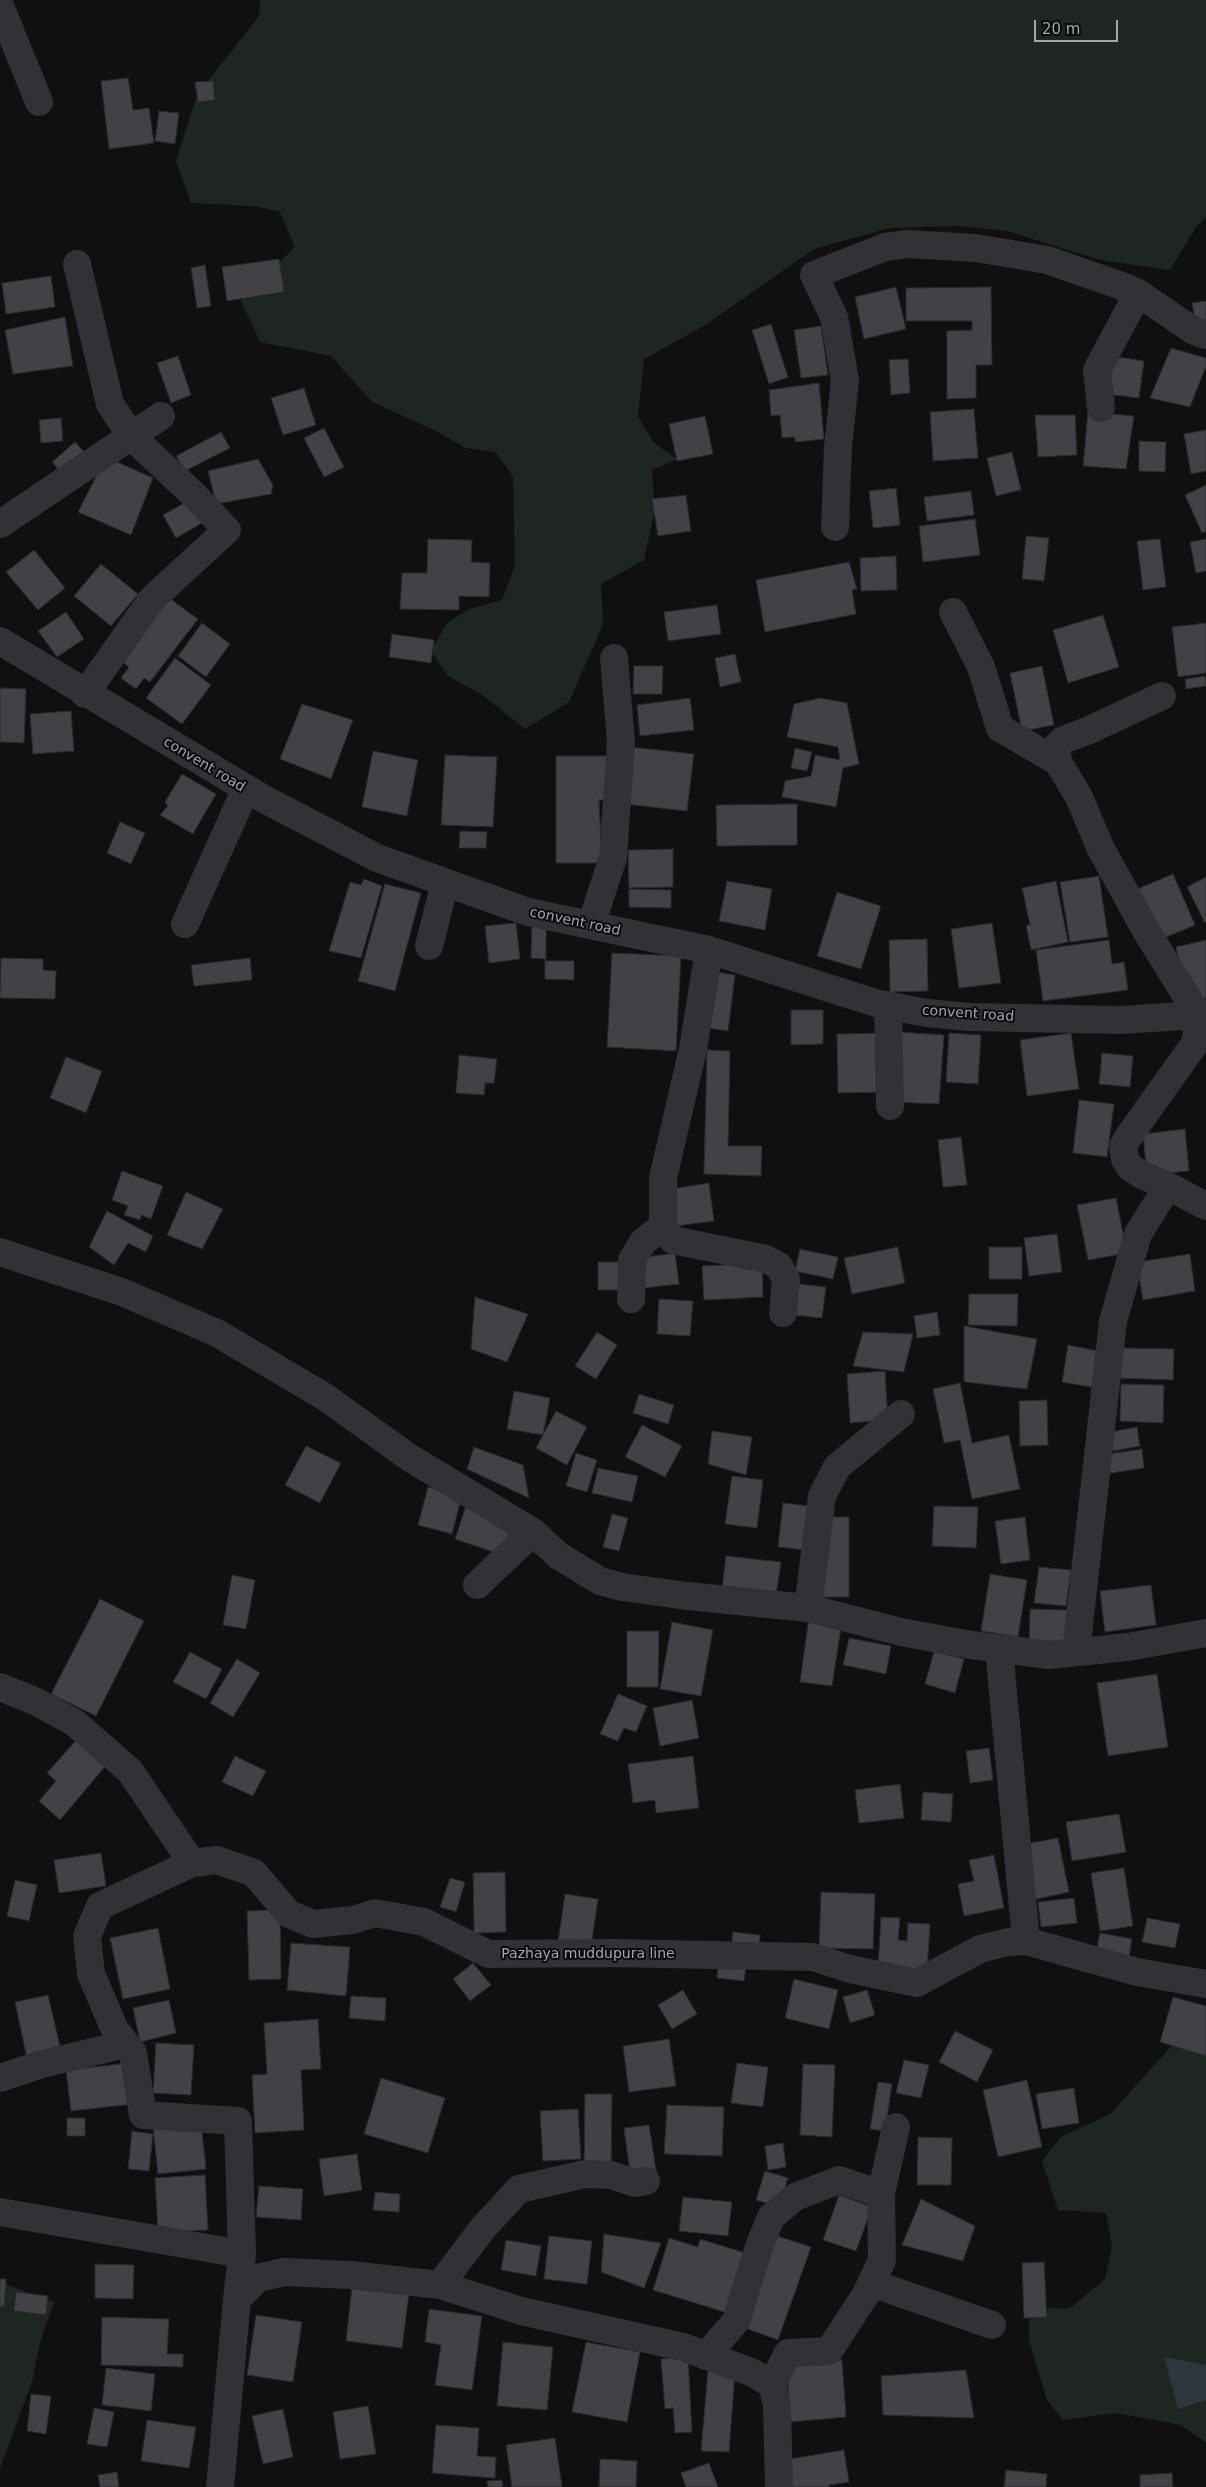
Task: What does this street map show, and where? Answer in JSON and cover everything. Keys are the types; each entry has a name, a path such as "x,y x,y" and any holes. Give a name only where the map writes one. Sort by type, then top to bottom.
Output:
{"street":[{"path":"0,6 39,102"},
{"path":"835,527 838,447 845,380 834,317 814,275 885,247 976,248 1047,260 1138,292 1194,331 1206,335"},
{"path":"77,264 110,404 131,436 195,496 227,530 152,599 85,694"},
{"path":"1101,408 1096,370 1138,292"},
{"path":"0,524 161,416"},
{"path":"953,612 981,667 1000,728 1058,762"},
{"name":"convent road","path":"0,641 85,694 246,789 377,858 528,912 709,950 888,1005 927,1013 969,1017 1121,1020 1202,1014"},
{"path":"590,925 613,858 621,742 614,658"},
{"path":"1162,696 1087,731 1063,740 1056,747 1058,762 1079,797 1100,847 1118,880 1202,1014 1196,1042 1124,1146 1125,1158 1130,1167 1142,1175 1206,1206"},
{"path":"185,924 246,789"},
{"path":"429,946 445,883"},
{"path":"709,950 693,1049 663,1178 663,1226 673,1240 766,1259 779,1266 786,1279 783,1313"},
{"path":"888,1005 890,1106"},
{"path":"1076,1652 1113,1321 1138,1234 1168,1186"},
{"path":"631,1299 632,1260 643,1242 663,1226"},
{"path":"0,1252 122,1292 217,1333 325,1397 410,1458 533,1532 559,1556 600,1581 622,1587 687,1596 808,1608 901,1632 998,1649 1049,1655 1128,1647 1206,1633"},
{"path":"808,1608 822,1496 837,1467 901,1414"},
{"path":"477,1586 533,1532"},
{"path":"998,1649 1026,1941"},
{"path":"0,1687 37,1702 75,1724 130,1771 192,1863"},
{"name":"Pazhaya muddupura line","path":"242,2254 238,2121 144,2115 133,2053 115,2030 92,1974 87,1936 100,1906 192,1863 217,1860 254,1873 289,1914 313,1924 353,1920 375,1913 424,1922 488,1954 612,1953 813,1957 850,1969 917,1983 980,1949 1008,1942 1026,1941 1137,1972 1206,1984"},
{"path":"0,2078 42,2064 126,2044"},
{"path":"780,2487 777,2406 772,2384 788,2353 829,2351 871,2283 882,2260 881,2194 896,2127"},
{"path":"440,2285 483,2228 519,2189 585,2174 611,2175 635,2183 646,2181"},
{"path":"706,2356 736,2321 760,2244 772,2217 796,2197 839,2180 881,2194"},
{"path":"0,2212 242,2254 220,2487"},
{"path":"237,2299 258,2278 284,2272 350,2275 440,2285 521,2311 683,2347 751,2372 772,2384"},
{"path":"871,2283 992,2325"}],"shaded area":[{"path":"260,0 1206,0 1206,217 1196,227 1170,270 1100,260 1007,231 957,226 890,228 814,249 704,326 644,359 638,416 653,442 677,459 652,470 655,509 644,560 601,584 603,624 569,702 525,729 481,694 448,676 431,651 447,623 469,609 502,600 515,566 513,476 495,452 465,448 436,431 372,402 331,356 260,342 241,301 295,247 279,211 252,206 191,203 176,161 197,95 259,16"},
{"path":"1175,2042 1206,2045 1206,2443 1181,2425 1115,2413 1063,2420 1047,2400 1029,2341 1029,2309 1070,2308 1105,2279 1112,2247 1106,2213 1058,2210 1042,2161 1061,2137 1110,2114"},
{"path":"0,2282 54,2302 40,2343 32,2382 0,2468"},
{"path":"1164,2357 1206,2365 1206,2400 1178,2409"}],"building":[{"path":"128,78 133,110 149,108 154,143 109,149 101,81"},
{"path":"213,81 215,100 198,102 195,82"},
{"path":"159,111 179,113 175,144 155,141"},
{"path":"279,259 284,292 227,301 222,267"},
{"path":"205,265 211,306 197,308 191,268"},
{"path":"51,276 55,307 6,314 2,283"},
{"path":"896,287 906,329 864,339 855,297"},
{"path":"991,287 992,365 976,365 976,398 947,399 947,331 972,330 972,321 906,321 906,288"},
{"path":"1206,301 1206,323 1196,325 1192,303"},
{"path":"65,317 73,366 13,374 5,330"},
{"path":"771,324 788,377 769,384 752,330"},
{"path":"821,326 828,375 801,378 794,330"},
{"path":"1171,348 1206,358 1206,366 1190,407 1150,398"},
{"path":"178,356 191,395 171,403 157,363"},
{"path":"1111,356 1144,361 1139,398 1106,394"},
{"path":"908,359 910,393 891,395 889,360"},
{"path":"819,383 824,439 795,442 795,437 782,438 780,415 771,416 769,390"},
{"path":"304,388 316,425 283,435 271,398"},
{"path":"974,409 978,458 933,461 930,412"},
{"path":"1088,412 1134,416 1126,469 1083,466"},
{"path":"1035,415 1075,415 1077,455 1038,457"},
{"path":"705,416 713,454 677,461 669,424"},
{"path":"61,418 63,441 41,443 39,420"},
{"path":"324,428 344,467 324,477 304,438"},
{"path":"1206,430 1206,471 1191,474 1184,434"},
{"path":"221,432 230,448 185,471 176,456"},
{"path":"1139,441 1166,442 1165,472 1139,471"},
{"path":"75,442 88,456 64,476 52,462"},
{"path":"1012,452 1021,490 996,496 987,458"},
{"path":"106,457 153,478 131,535 78,512"},
{"path":"258,459 273,485 271,494 216,504 208,471"},
{"path":"1206,485 1206,531 1202,533 1185,495"},
{"path":"896,488 900,525 873,528 869,491"},
{"path":"971,491 974,515 927,521 924,497"},
{"path":"686,495 691,531 658,536 652,499"},
{"path":"188,501 202,523 176,538 163,515"},
{"path":"975,519 980,555 923,562 919,526"},
{"path":"1026,536 1049,538 1044,581 1022,579"},
{"path":"428,539 472,540 471,562 490,563 489,597 459,596 459,610 400,609 402,573 427,573"},
{"path":"1160,539 1166,587 1143,590 1137,541"},
{"path":"1206,539 1206,571 1196,573 1190,542"},
{"path":"34,550 65,588 38,610 6,572"},
{"path":"896,556 897,590 861,591 860,558"},
{"path":"849,562 857,589 852,590 856,614 765,632 756,580"},
{"path":"101,564 138,594 111,626 74,596"},
{"path":"165,595 198,619 150,682 144,678 136,689 121,678 129,667 117,658"},
{"path":"717,605 721,634 668,641 664,612"},
{"path":"66,612 84,639 57,657 38,631"},
{"path":"1103,615 1119,667 1068,683 1053,630"},
{"path":"202,623 230,644 206,677 178,656"},
{"path":"1206,623 1206,673 1178,677 1172,627"},
{"path":"392,634 434,640 431,663 389,657"},
{"path":"735,654 741,682 720,687 715,658"},
{"path":"175,658 211,685 182,724 146,698"},
{"path":"634,666 663,666 662,694 633,694"},
{"path":"1042,666 1054,725 1022,731 1010,673"},
{"path":"1205,676 1206,686 1186,689 1185,679"},
{"path":"0,688 26,689 24,743 0,742"},
{"path":"690,698 694,730 640,736 637,705"},
{"path":"820,698 847,703 859,764 843,768 836,807 782,797 785,781 811,776 815,755 840,760 838,747 787,737 794,704"},
{"path":"302,704 353,720 331,779 280,759"},
{"path":"71,711 74,751 33,754 30,714"},
{"path":"631,747 694,754 687,811 624,804"},
{"path":"795,748 812,752 807,771 791,768"},
{"path":"373,751 418,760 407,816 362,807"},
{"path":"445,755 497,757 493,827 441,825"},
{"path":"556,756 612,756 611,800 599,800 602,863 556,863"},
{"path":"182,774 216,794 193,834 160,815 168,806 165,802"},
{"path":"797,804 797,845 717,846 716,805"},
{"path":"120,822 145,833 131,864 107,853"},
{"path":"460,831 487,832 486,848 459,848"},
{"path":"673,849 673,887 629,888 628,850"},
{"path":"1173,874 1195,925 1157,941 1135,890"},
{"path":"1099,876 1108,937 1070,942 1060,882"},
{"path":"1206,877 1206,922 1205,923 1187,887"},
{"path":"364,879 382,886 361,958 329,951 350,882 361,885"},
{"path":"727,881 772,889 765,930 719,921"},
{"path":"1056,881 1068,942 1031,950 1026,925 1030,925 1022,888"},
{"path":"385,884 421,893 395,991 358,981"},
{"path":"629,889 671,890 671,908 629,907"},
{"path":"837,892 881,906 861,969 817,956"},
{"path":"532,922 546,922 546,961 574,961 574,980 545,979 545,959 531,958"},
{"path":"516,923 520,959 489,963 485,926"},
{"path":"992,923 1001,983 959,988 951,929"},
{"path":"927,939 928,991 890,992 889,940"},
{"path":"1109,940 1112,964 1124,962 1128,990 1043,1001 1036,950"},
{"path":"1206,940 1206,998 1188,1002 1176,947"},
{"path":"612,953 681,956 676,1051 607,1047"},
{"path":"1,958 43,959 43,970 56,971 55,999 0,998"},
{"path":"250,958 252,980 194,986 191,965"},
{"path":"716,972 735,975 728,1031 709,1028"},
{"path":"791,1010 823,1010 823,1044 791,1045"},
{"path":"899,1032 944,1035 939,1104 894,1102"},
{"path":"886,1033 887,1092 838,1093 837,1034"},
{"path":"949,1033 981,1035 978,1084 946,1082"},
{"path":"1071,1033 1079,1089 1027,1096 1020,1040"},
{"path":"707,1050 730,1051 728,1146 762,1146 761,1176 704,1174"},
{"path":"1102,1053 1133,1056 1130,1087 1099,1084"},
{"path":"459,1055 497,1059 494,1083 485,1083 484,1095 456,1093"},
{"path":"66,1057 102,1071 86,1113 50,1098"},
{"path":"1079,1100 1114,1104 1107,1157 1073,1153"},
{"path":"1185,1129 1189,1171 1147,1175 1143,1134"},
{"path":"961,1137 967,1185 943,1187 938,1140"},
{"path":"122,1171 163,1186 151,1219 141,1215 140,1220 124,1215 128,1206 112,1200"},
{"path":"709,1183 714,1221 676,1226 671,1189"},
{"path":"186,1192 223,1209 202,1249 167,1235"},
{"path":"1116,1198 1127,1253 1088,1260 1077,1205"},
{"path":"107,1211 153,1236 146,1252 128,1243 114,1265 89,1247"},
{"path":"1057,1234 1062,1272 1029,1276 1024,1238"},
{"path":"898,1247 905,1283 852,1294 844,1258"},
{"path":"989,1247 1022,1247 1022,1279 989,1279"},
{"path":"800,1249 838,1257 833,1279 795,1271"},
{"path":"675,1253 679,1284 644,1288 640,1258"},
{"path":"1190,1254 1195,1291 1143,1300 1137,1262"},
{"path":"598,1262 623,1262 623,1290 598,1290"},
{"path":"762,1263 763,1297 704,1300 702,1266"},
{"path":"797,1284 826,1287 822,1318 793,1315"},
{"path":"969,1294 1018,1294 1017,1326 968,1325"},
{"path":"475,1297 528,1314 507,1362 471,1349"},
{"path":"659,1299 693,1301 690,1336 657,1334"},
{"path":"937,1312 940,1335 917,1338 914,1316"},
{"path":"964,1326 1037,1339 1027,1389 964,1382"},
{"path":"597,1332 617,1345 596,1379 575,1366"},
{"path":"863,1332 913,1334 904,1372 853,1366"},
{"path":"1068,1345 1103,1352 1097,1388 1062,1382"},
{"path":"1120,1348 1174,1349 1173,1380 1119,1378"},
{"path":"885,1371 888,1420 850,1423 847,1374"},
{"path":"960,1383 972,1443 1009,1435 1020,1489 972,1499 960,1440 944,1443 933,1389"},
{"path":"1121,1384 1164,1385 1163,1423 1120,1421"},
{"path":"514,1391 550,1398 543,1435 507,1429"},
{"path":"639,1394 674,1405 668,1424 633,1413"},
{"path":"1047,1400 1048,1445 1020,1446 1019,1401"},
{"path":"556,1411 587,1427 567,1465 536,1448"},
{"path":"642,1425 682,1446 665,1477 625,1457"},
{"path":"1137,1427 1140,1446 1113,1451 1110,1432"},
{"path":"712,1431 752,1437 746,1475 708,1464"},
{"path":"306,1446 341,1463 320,1503 285,1485"},
{"path":"474,1447 523,1465 529,1498 467,1469"},
{"path":"1142,1449 1144,1468 1104,1474 1101,1455"},
{"path":"576,1453 597,1460 587,1492 566,1486"},
{"path":"598,1468 638,1476 632,1502 592,1493"},
{"path":"732,1476 763,1480 757,1528 725,1524"},
{"path":"428,1487 462,1495 452,1534 418,1525"},
{"path":"783,1503 818,1507 813,1551 778,1547"},
{"path":"466,1506 513,1522 502,1555 455,1539"},
{"path":"934,1506 978,1507 976,1548 932,1546"},
{"path":"612,1514 628,1518 619,1551 603,1547"},
{"path":"821,1517 849,1517 849,1597 821,1597"},
{"path":"1025,1517 1030,1560 1001,1564 995,1521"},
{"path":"726,1556 781,1562 776,1596 722,1589"},
{"path":"1039,1567 1071,1570 1066,1606 1034,1603"},
{"path":"990,1574 1027,1580 1018,1637 981,1631"},
{"path":"232,1575 255,1580 246,1629 223,1625"},
{"path":"1151,1585 1156,1625 1105,1632 1100,1591"},
{"path":"100,1599 144,1621 96,1716 51,1694"},
{"path":"1030,1609 1067,1610 1066,1651 1029,1650"},
{"path":"809,1617 842,1622 832,1686 800,1682"},
{"path":"672,1622 713,1630 701,1696 660,1689"},
{"path":"627,1631 659,1631 658,1687 627,1687"},
{"path":"849,1638 891,1646 886,1674 843,1665"},
{"path":"934,1651 964,1659 955,1693 925,1684"},
{"path":"190,1652 222,1669 206,1699 173,1682"},
{"path":"237,1659 260,1673 233,1717 210,1703"},
{"path":"1157,1674 1168,1747 1108,1756 1097,1683"},
{"path":"618,1694 647,1706 636,1732 624,1728 618,1741 600,1734"},
{"path":"692,1700 699,1738 660,1746 653,1708"},
{"path":"78,1738 108,1763 60,1820 39,1801 56,1781 47,1773"},
{"path":"989,1748 993,1780 970,1783 966,1751"},
{"path":"235,1756 266,1771 253,1796 222,1782"},
{"path":"693,1756 699,1808 656,1813 655,1800 633,1803 628,1764"},
{"path":"900,1784 904,1818 859,1823 855,1790"},
{"path":"923,1792 953,1794 951,1822 921,1820"},
{"path":"1119,1814 1126,1852 1072,1861 1066,1822"},
{"path":"1058,1838 1069,1892 1032,1900 1021,1845"},
{"path":"101,1853 106,1886 59,1893 54,1860"},
{"path":"994,1855 1004,1908 964,1916 958,1884 974,1881 969,1860"},
{"path":"1124,1868 1133,1926 1100,1931 1091,1873"},
{"path":"505,1872 506,1932 474,1933 473,1873"},
{"path":"450,1878 465,1882 456,1912 440,1907"},
{"path":"15,1880 37,1885 29,1921 7,1916"},
{"path":"821,1892 875,1894 873,1949 819,1948"},
{"path":"565,1894 598,1899 591,1947 558,1942"},
{"path":"1074,1898 1077,1923 1041,1927 1038,1902"},
{"path":"280,1910 281,1979 249,1980 247,1911"},
{"path":"881,1917 900,1918 898,1940 907,1941 908,1923 930,1924 927,1971 878,1968"},
{"path":"1147,1918 1180,1924 1175,1948 1142,1942"},
{"path":"158,1928 170,1989 123,1999 110,1938"},
{"path":"733,1932 760,1935 759,1950 731,1947"},
{"path":"1100,1933 1132,1939 1128,1963 1095,1957"},
{"path":"291,1943 350,1947 346,1996 287,1990"},
{"path":"473,1963 491,1985 470,2001 453,1979"},
{"path":"718,1963 746,1966 744,1981 717,1978"},
{"path":"794,1979 838,1990 829,2029 785,2018"},
{"path":"683,1990 697,2014 672,2029 658,2005"},
{"path":"867,1990 875,2015 850,2023 843,1997"},
{"path":"48,1995 62,2055 28,2063 15,2002"},
{"path":"351,1996 386,1998 385,2021 349,2018"},
{"path":"1173,1997 1206,2006 1206,2056 1160,2042"},
{"path":"169,2000 176,2033 140,2042 133,2008"},
{"path":"318,2019 321,2069 301,2070 304,2130 255,2133 252,2075 267,2074 264,2023"},
{"path":"955,2031 993,2050 977,2082 939,2062"},
{"path":"669,2039 676,2086 629,2092 623,2046"},
{"path":"156,2043 194,2045 191,2095 153,2093"},
{"path":"904,2060 929,2065 921,2098 896,2093"},
{"path":"129,2063 134,2104 71,2111 66,2070"},
{"path":"737,2063 768,2067 763,2107 731,2103"},
{"path":"803,2064 835,2065 832,2137 800,2135"},
{"path":"381,2078 445,2098 428,2153 364,2134"},
{"path":"1027,2080 1042,2147 998,2157 983,2090"},
{"path":"878,2082 892,2084 885,2131 870,2129"},
{"path":"1074,2088 1079,2123 1042,2129 1036,2094"},
{"path":"585,2094 612,2094 611,2174 584,2173"},
{"path":"667,2105 724,2107 722,2156 664,2154"},
{"path":"578,2109 581,2159 543,2161 540,2111"},
{"path":"67,2118 85,2118 85,2136 67,2136"},
{"path":"201,2122 206,2169 158,2174 153,2127"},
{"path":"649,2125 657,2177 631,2180 624,2128"},
{"path":"132,2131 153,2134 149,2171 128,2169"},
{"path":"918,2137 952,2138 951,2185 917,2185"},
{"path":"783,2143 786,2167 768,2170 765,2146"},
{"path":"357,2154 362,2190 324,2196 319,2159"},
{"path":"765,2171 788,2178 779,2207 756,2200"},
{"path":"205,2175 208,2230 158,2232 155,2178"},
{"path":"259,2186 303,2189 301,2220 256,2217"},
{"path":"375,2192 400,2194 399,2212 373,2210"},
{"path":"839,2195 872,2207 856,2251 823,2240"},
{"path":"683,2197 732,2202 728,2236 679,2231"},
{"path":"921,2199 975,2226 963,2261 902,2245"},
{"path":"604,2234 661,2243 644,2288 601,2272"},
{"path":"774,2235 811,2247 778,2340 742,2327"},
{"path":"549,2236 592,2241 587,2284 544,2279"},
{"path":"669,2238 698,2247 700,2239 752,2255 734,2315 653,2290"},
{"path":"506,2240 541,2246 536,2276 501,2270"},
{"path":"1044,2262 1047,2317 1024,2318 1022,2263"},
{"path":"95,2264 134,2265 133,2299 95,2298"},
{"path":"353,2278 410,2285 402,2348 346,2341"},
{"path":"0,2279 6,2279 4,2307 0,2307"},
{"path":"16,2292 48,2296 46,2315 14,2311"},
{"path":"429,2309 482,2316 472,2390 435,2385 441,2345 425,2342"},
{"path":"256,2315 302,2322 293,2382 247,2375"},
{"path":"102,2317 169,2319 167,2354 183,2354 183,2367 101,2365"},
{"path":"503,2342 553,2347 547,2410 497,2406"},
{"path":"586,2342 640,2352 627,2422 572,2412"},
{"path":"688,2357 692,2432 675,2433 673,2408 665,2409 661,2359"},
{"path":"842,2360 846,2417 791,2422 786,2364"},
{"path":"106,2368 155,2374 151,2411 102,2405"},
{"path":"708,2370 735,2372 729,2452 701,2451"},
{"path":"966,2370 974,2418 883,2415 881,2376"},
{"path":"31,2394 51,2396 46,2434 27,2431"},
{"path":"368,2406 376,2454 340,2459 333,2412"},
{"path":"94,2408 114,2412 107,2447 87,2444"},
{"path":"283,2409 293,2457 263,2464 252,2416"},
{"path":"147,2420 196,2427 189,2468 141,2461"},
{"path":"436,2425 479,2428 477,2456 496,2457 495,2478 432,2473"},
{"path":"555,2438 562,2487 512,2487 506,2445"},
{"path":"844,2450 849,2482 829,2485 829,2487 789,2487 784,2460"},
{"path":"600,2459 637,2461 636,2487 599,2487"},
{"path":"709,2463 718,2487 686,2487 681,2473"},
{"path":"1006,2470 1047,2474 1046,2487 1004,2487"},
{"path":"117,2472 119,2487 100,2487 98,2475"},
{"path":"1172,2473 1173,2487 1140,2487 1140,2475"},
{"path":"502,2480 503,2487 488,2487 487,2481"}]}
